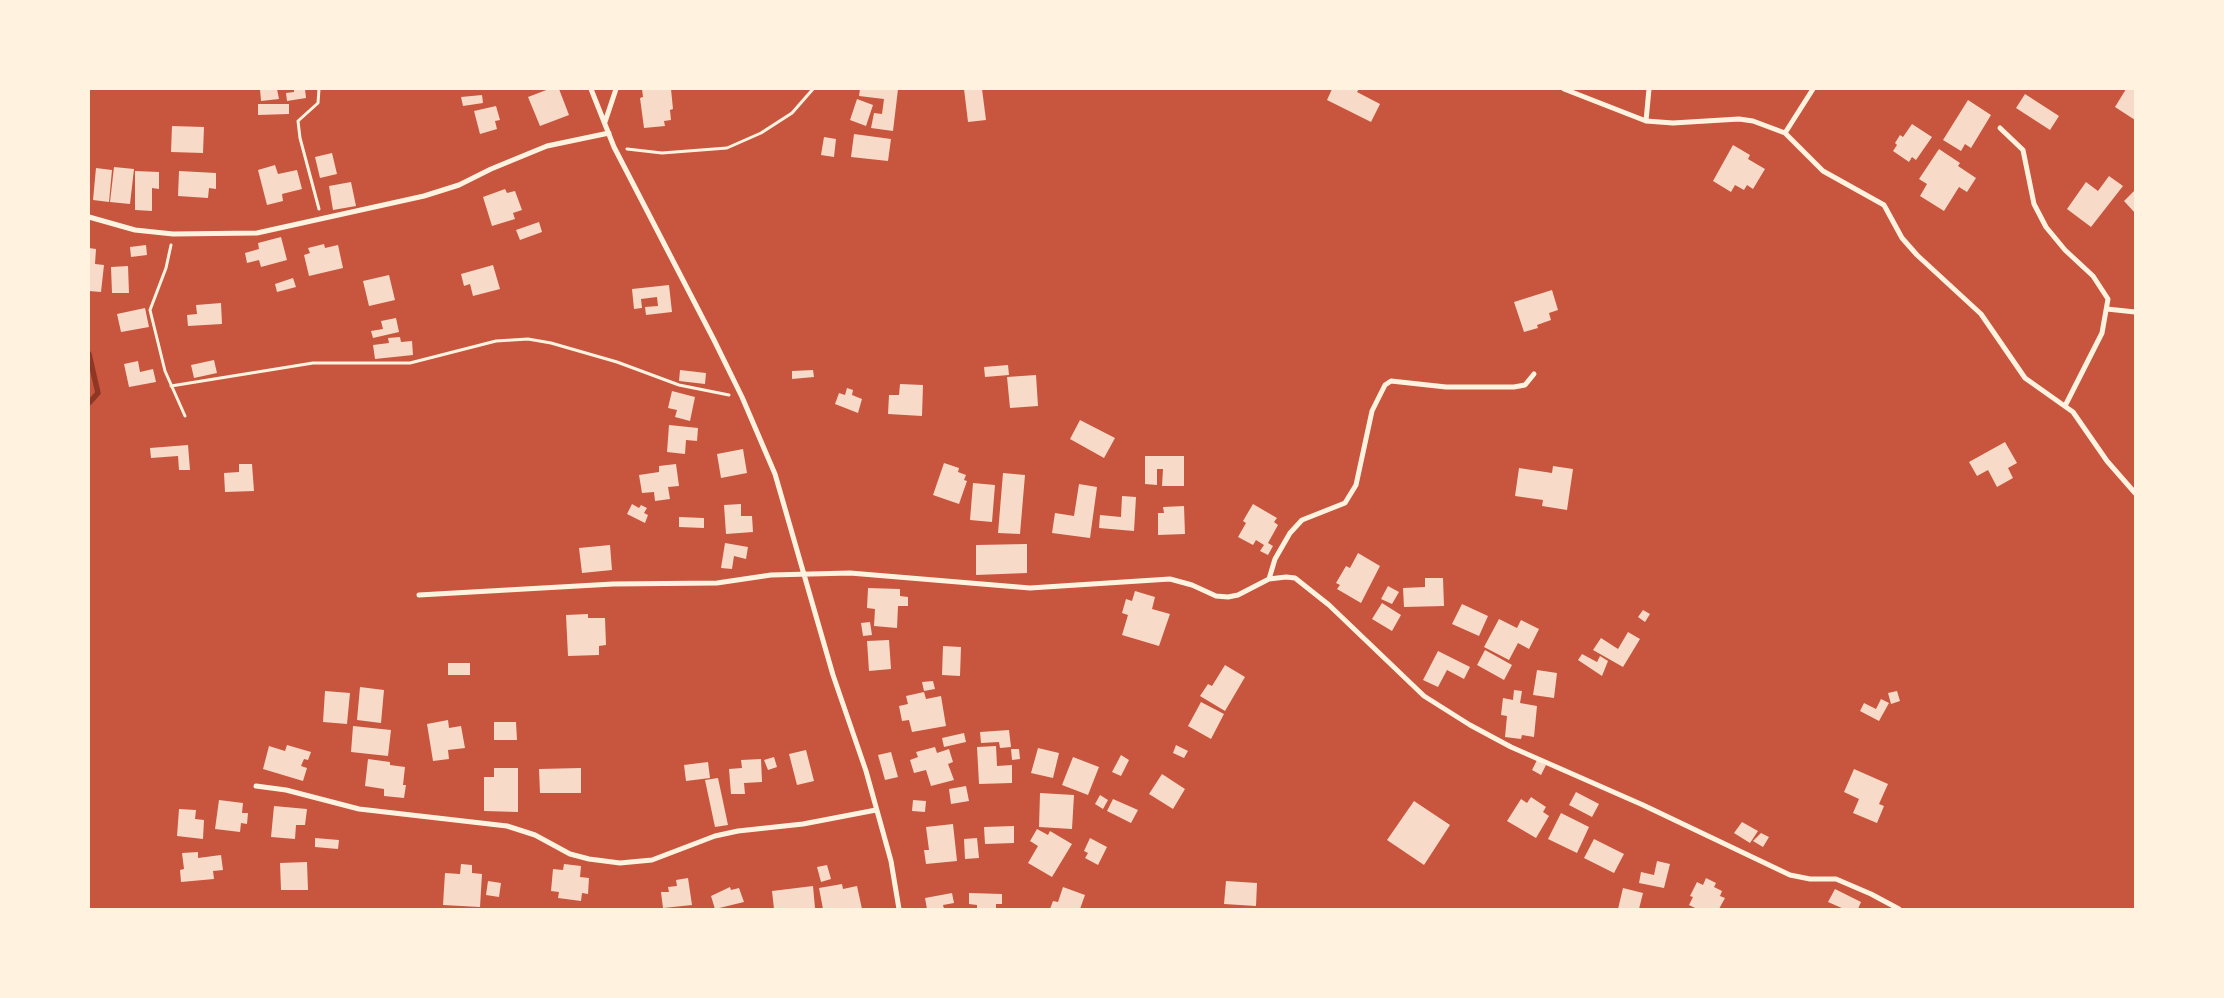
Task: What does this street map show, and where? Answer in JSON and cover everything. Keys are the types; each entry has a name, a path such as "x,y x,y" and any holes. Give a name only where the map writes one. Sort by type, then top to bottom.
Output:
{"street":[{"path":"590,89 614,148 742,397 775,474 803,574 891,862 899,909"},
{"path":"605,123 616,89"},
{"path":"1564,89 1646,121 1673,123 1739,119 1753,121 1785,133 1823,171 1884,205 1902,238 1916,255 1981,314 2025,378 2065,406 2107,461 2135,493"},
{"path":"1646,121 1649,89"},
{"path":"1785,133 1813,89"},
{"path":"2000,128 2023,150 2034,204 2046,227 2065,250 2093,276 2108,299 2102,334 2065,406"},
{"path":"89,218 135,230 173,234 257,233 424,196 459,185 491,168 547,146 609,133"},
{"path":"2107,309 2135,312"},
{"path":"1269,579 1275,559 1290,533 1302,520 1345,503 1356,485 1372,411 1385,385 1391,381 1455,387 1514,387 1525,385 1534,374"},
{"path":"419,595 613,584 717,583 771,575 850,573 1030,588 1170,579 1192,585 1216,596 1228,597 1238,595 1269,579 1295,578 1308,587 1424,696 1470,725 1511,747 1635,801 1790,875 1810,879 1836,879 1871,894 1898,909"},
{"path":"256,786 286,790 351,808 507,826 535,836 570,854 589,859 620,863 652,860 715,836 803,824 876,810"}],"path":[{"path":"319,89 318,103 298,121 306,163 322,220"},
{"path":"614,148 662,153 727,148 762,133 792,113 813,89"},
{"path":"173,234 166,268 150,310 161,359 185,416"},
{"path":"171,386 313,363 410,363 496,341 528,339 552,343 617,362 679,385 742,397"}],"building":[{"path":"260,89 277,89 279,99 261,101"},
{"path":"294,89 305,89 306,98 287,101 286,93 294,92"},
{"path":"549,89 559,89 569,115 540,126 528,97"},
{"path":"642,89 671,89 673,109 670,110 671,120 664,121 665,126 644,128 640,98 643,97"},
{"path":"860,89 898,89 893,131 871,128 874,113 882,114 884,99 859,96"},
{"path":"964,89 982,89 986,120 968,122"},
{"path":"1332,89 1359,89 1357,92 1380,104 1371,122 1327,100"},
{"path":"2126,89 2135,89 2135,120 2115,107"},
{"path":"2025,94 2059,116 2050,130 2016,108"},
{"path":"482,95 483,103 463,106 461,97"},
{"path":"857,99 873,105 866,126 850,120"},
{"path":"1968,100 1991,115 1971,148 1965,144 1961,151 1943,140"},
{"path":"258,104 289,104 289,114 258,115"},
{"path":"496,106 500,120 495,121 497,129 480,134 474,111"},
{"path":"1912,124 1932,137 1916,160 1912,157 1909,162 1893,151 1900,135 1903,137"},
{"path":"172,126 204,127 203,153 171,152"},
{"path":"854,134 891,139 888,161 851,157"},
{"path":"824,137 836,139 834,157 821,155"},
{"path":"1733,145 1750,155 1748,159 1765,169 1753,189 1747,185 1744,190 1735,185 1731,192 1713,181"},
{"path":"1939,149 1960,163 1958,166 1976,178 1967,192 1959,187 1944,211 1920,196 1927,184 1919,179"},
{"path":"332,153 337,174 320,178 315,157"},
{"path":"275,165 278,174 297,170 302,189 282,194 283,201 267,205 258,170"},
{"path":"114,167 134,169 130,204 110,202"},
{"path":"96,168 112,170 109,202 93,200"},
{"path":"135,171 159,172 159,189 152,188 152,211 135,210"},
{"path":"179,171 216,173 216,189 209,188 208,198 178,196"},
{"path":"2109,176 2123,186 2091,227 2067,209 2086,182 2098,191"},
{"path":"351,182 356,206 333,210 329,186"},
{"path":"505,189 507,193 515,191 522,210 513,213 515,219 492,226 483,197"},
{"path":"2135,190 2135,213 2124,201"},
{"path":"539,222 542,232 520,240 516,230"},
{"path":"281,237 287,260 261,267 259,260 247,263 245,253 259,249 258,243"},
{"path":"324,244 325,248 338,245 343,268 309,276 304,255 310,253 308,248"},
{"path":"146,245 147,255 131,257 130,247"},
{"path":"89,248 96,249 95,264 104,265 101,292 89,291"},
{"path":"493,265 500,289 473,296 470,284 464,286 461,274"},
{"path":"128,266 129,293 112,293 111,267"},
{"path":"389,275 395,300 369,306 363,281"},
{"path":"293,278 296,287 277,292 275,284"},
{"path":"669,285 672,312 646,315 645,307 658,306 657,297 641,299 642,308 634,309 632,289"},
{"path":"1552,290 1558,310 1549,313 1551,320 1537,325 1538,328 1524,332 1514,302"},
{"path":"221,303 222,324 188,326 187,315 197,314 196,305"},
{"path":"145,308 149,327 121,332 117,314"},
{"path":"396,318 399,332 373,338 371,331 383,329 381,321"},
{"path":"400,337 401,342 412,341 413,355 375,359 373,345 389,343 388,338"},
{"path":"214,360 217,373 194,378 191,365"},
{"path":"138,361 140,372 153,369 156,382 129,387 124,364"},
{"path":"1008,365 1009,375 985,377 984,367"},
{"path":"680,370 706,373 705,384 679,381"},
{"path":"813,370 814,377 792,379 792,371"},
{"path":"1036,375 1038,406 1010,408 1007,377"},
{"path":"900,384 923,385 922,416 888,414 889,395 899,395"},
{"path":"847,388 853,390 852,395 862,399 858,413 835,404 839,393 845,395"},
{"path":"672,391 695,397 690,421 675,417 677,410 668,408"},
{"path":"1080,420 1115,438 1104,458 1070,439"},
{"path":"669,425 698,428 697,441 686,440 685,454 667,452"},
{"path":"2005,442 2017,463 2008,468 2013,478 1997,487 1988,470 1977,476 1969,462"},
{"path":"188,445 190,470 179,470 178,456 151,458 150,448"},
{"path":"743,449 747,473 721,478 717,454"},
{"path":"1145,456 1184,456 1184,486 1162,486 1163,469 1157,469 1157,485 1145,484"},
{"path":"944,463 959,468 958,472 966,475 964,480 967,481 959,504 933,495"},
{"path":"239,464 252,464 254,491 225,492 224,473 239,472"},
{"path":"676,464 679,486 668,487 670,499 655,501 654,492 642,493 639,475 659,472 659,466"},
{"path":"1553,466 1573,469 1567,510 1542,506 1543,500 1515,496 1519,468 1552,473"},
{"path":"1003,473 1025,475 1020,534 998,533"},
{"path":"973,483 995,485 992,522 970,520"},
{"path":"1079,484 1097,487 1090,538 1052,533 1055,513 1074,516"},
{"path":"1122,496 1136,497 1134,531 1099,528 1100,515 1121,517"},
{"path":"632,504 639,508 641,505 647,508 644,513 648,515 645,523 627,514"},
{"path":"741,504 741,516 752,516 753,532 726,534 724,505"},
{"path":"1253,504 1277,518 1274,522 1278,525 1268,543 1273,546 1268,555 1260,551 1264,545 1256,540 1253,545 1238,537 1246,523 1243,521"},
{"path":"1184,506 1185,534 1158,535 1158,513 1164,513 1163,507"},
{"path":"679,517 704,518 704,528 679,527"},
{"path":"725,543 748,547 746,559 734,556 732,569 721,568"},
{"path":"1027,544 1027,573 976,575 976,545"},
{"path":"610,545 612,570 582,573 579,548"},
{"path":"1358,553 1380,566 1361,603 1337,589 1340,585 1336,583 1346,566 1350,568"},
{"path":"1425,578 1443,578 1444,606 1404,607 1403,588 1425,587"},
{"path":"1388,586 1399,592 1392,604 1381,599"},
{"path":"868,588 900,589 900,596 908,597 908,606 898,606 897,628 874,626 875,609 867,608"},
{"path":"1135,591 1155,597 1152,609 1170,614 1159,646 1122,635 1128,615 1122,613 1126,599 1132,601"},
{"path":"1382,603 1401,615 1392,631 1372,619"},
{"path":"1462,604 1488,616 1479,636 1452,624"},
{"path":"1643,610 1650,614 1645,622 1638,617"},
{"path":"588,614 588,618 605,618 606,645 599,646 599,655 568,656 566,615"},
{"path":"1499,619 1517,628 1521,620 1539,629 1529,649 1518,643 1509,660 1484,647"},
{"path":"870,622 872,635 863,636 861,623"},
{"path":"1628,632 1640,639 1623,667 1593,650 1601,638 1618,649"},
{"path":"889,640 891,669 869,671 867,641"},
{"path":"943,646 961,647 960,676 942,675"},
{"path":"1485,650 1512,665 1504,680 1477,665"},
{"path":"1438,651 1470,667 1464,679 1447,670 1438,687 1423,680"},
{"path":"1582,654 1597,662 1600,656 1608,661 1602,676 1578,660"},
{"path":"448,663 470,663 470,675 448,675"},
{"path":"1225,665 1245,677 1225,711 1200,696 1208,684 1212,686"},
{"path":"1537,670 1557,673 1554,698 1533,695"},
{"path":"933,681 935,689 924,691 922,682"},
{"path":"360,687 384,690 381,723 357,720"},
{"path":"1514,690 1522,691 1520,703 1537,706 1534,737 1522,735 1521,739 1505,737 1507,716 1501,715 1503,698 1513,700"},
{"path":"325,691 350,693 347,724 323,722"},
{"path":"1897,691 1900,701 1891,704 1888,693"},
{"path":"924,692 926,699 941,696 946,726 912,732 909,720 902,721 899,706 908,704 906,696"},
{"path":"1881,699 1889,703 1879,721 1860,711 1864,703 1876,709"},
{"path":"1201,702 1224,714 1211,739 1188,726"},
{"path":"448,720 449,728 461,726 465,748 448,750 449,759 433,761 427,724"},
{"path":"494,722 516,722 517,740 494,740"},
{"path":"353,726 391,730 388,756 351,752"},
{"path":"1009,730 1011,747 1000,748 999,742 981,743 980,732"},
{"path":"964,733 966,742 944,747 942,738"},
{"path":"287,745 311,752 308,760 304,759 301,766 307,768 303,781 263,769 269,746 285,751"},
{"path":"1176,745 1188,751 1184,758 1173,753"},
{"path":"996,746 997,766 1012,765 1012,783 979,784 977,747"},
{"path":"935,747 937,753 949,749 953,762 948,764 954,780 931,786 926,770 914,773 910,760 918,757 916,752"},
{"path":"1038,748 1059,753 1053,778 1031,773"},
{"path":"1011,749 1019,749 1020,759 1012,760"},
{"path":"806,750 814,781 797,785 789,754"},
{"path":"891,752 898,777 885,780 878,755"},
{"path":"1121,755 1129,760 1121,776 1112,772"},
{"path":"774,757 777,767 768,770 764,760"},
{"path":"1073,757 1099,767 1088,795 1062,785"},
{"path":"368,759 390,762 390,765 405,767 403,785 406,785 404,798 384,796 384,789 365,786"},
{"path":"761,759 762,782 744,783 745,794 731,794 729,769 742,768 741,760"},
{"path":"1537,760 1546,765 1541,775 1532,770"},
{"path":"708,762 710,778 686,781 684,765"},
{"path":"494,768 518,768 518,812 484,811 484,777 494,777"},
{"path":"581,768 581,793 540,793 539,769"},
{"path":"1854,769 1888,784 1879,804 1884,806 1877,823 1853,813 1859,799 1844,792"},
{"path":"1162,774 1185,789 1173,809 1149,794"},
{"path":"718,778 728,825 715,827 705,780"},
{"path":"966,786 969,801 951,804 949,789"},
{"path":"1576,792 1599,804 1592,817 1569,805"},
{"path":"1040,793 1074,795 1072,829 1039,827"},
{"path":"1100,795 1108,800 1103,809 1095,804"},
{"path":"1531,797 1546,807 1543,812 1549,816 1536,838 1507,821 1521,799 1527,803"},
{"path":"1113,799 1138,810 1131,823 1107,811"},
{"path":"219,800 243,803 242,813 248,813 247,824 241,823 240,832 215,829"},
{"path":"913,800 926,801 925,812 912,811"},
{"path":"1414,801 1450,825 1424,865 1387,840"},
{"path":"274,806 307,809 305,825 296,825 295,839 271,837"},
{"path":"179,809 196,810 195,819 204,820 203,839 177,836"},
{"path":"1561,813 1589,827 1577,853 1548,839"},
{"path":"1742,822 1758,831 1750,843 1734,833"},
{"path":"953,824 957,861 926,864 924,850 929,850 926,827"},
{"path":"1014,826 1014,843 985,844 984,827"},
{"path":"1037,829 1048,835 1050,831 1072,844 1052,877 1028,863 1038,846 1030,841"},
{"path":"1761,833 1769,837 1763,847 1753,841"},
{"path":"315,838 339,840 338,849 315,847"},
{"path":"977,838 979,858 965,859 964,839"},
{"path":"1090,838 1107,847 1098,865 1085,858 1088,853 1084,851"},
{"path":"1594,839 1624,854 1614,873 1584,858"},
{"path":"198,852 198,858 221,855 223,870 213,871 214,879 181,882 180,870 184,869 182,853"},
{"path":"1657,861 1670,864 1664,888 1639,883 1641,872 1654,875"},
{"path":"307,862 308,890 281,890 280,863"},
{"path":"461,864 472,865 472,873 482,874 480,907 443,905 445,873 460,874"},
{"path":"564,864 581,866 580,877 589,878 588,894 582,893 581,901 558,898 559,892 551,891 553,869 563,870"},
{"path":"827,865 831,879 821,882 817,867"},
{"path":"688,878 692,905 663,908 661,892 669,892 668,887 677,886 676,880"},
{"path":"1706,878 1716,883 1714,887 1722,891 1720,896 1725,898 1719,909 1697,909 1689,905 1693,897 1690,896 1697,882 1703,885"},
{"path":"488,881 501,883 499,897 486,895"},
{"path":"1226,881 1257,883 1256,906 1224,904"},
{"path":"842,884 843,889 857,886 862,909 823,909 819,888"},
{"path":"813,886 815,908 774,909 772,891"},
{"path":"730,887 731,890 739,888 744,902 715,909 711,896"},
{"path":"1063,887 1085,895 1080,909 1050,909 1053,901 1058,902"},
{"path":"1623,888 1643,893 1639,909 1618,909"},
{"path":"1835,889 1861,902 1858,909 1844,909 1828,902"},
{"path":"952,893 954,903 943,905 944,909 927,909 925,898"},
{"path":"969,893 1002,894 1002,904 996,904 996,909 977,909 977,905 969,904"}],"waterway":[{"path":"89,354 98,393 89,403"}]}
